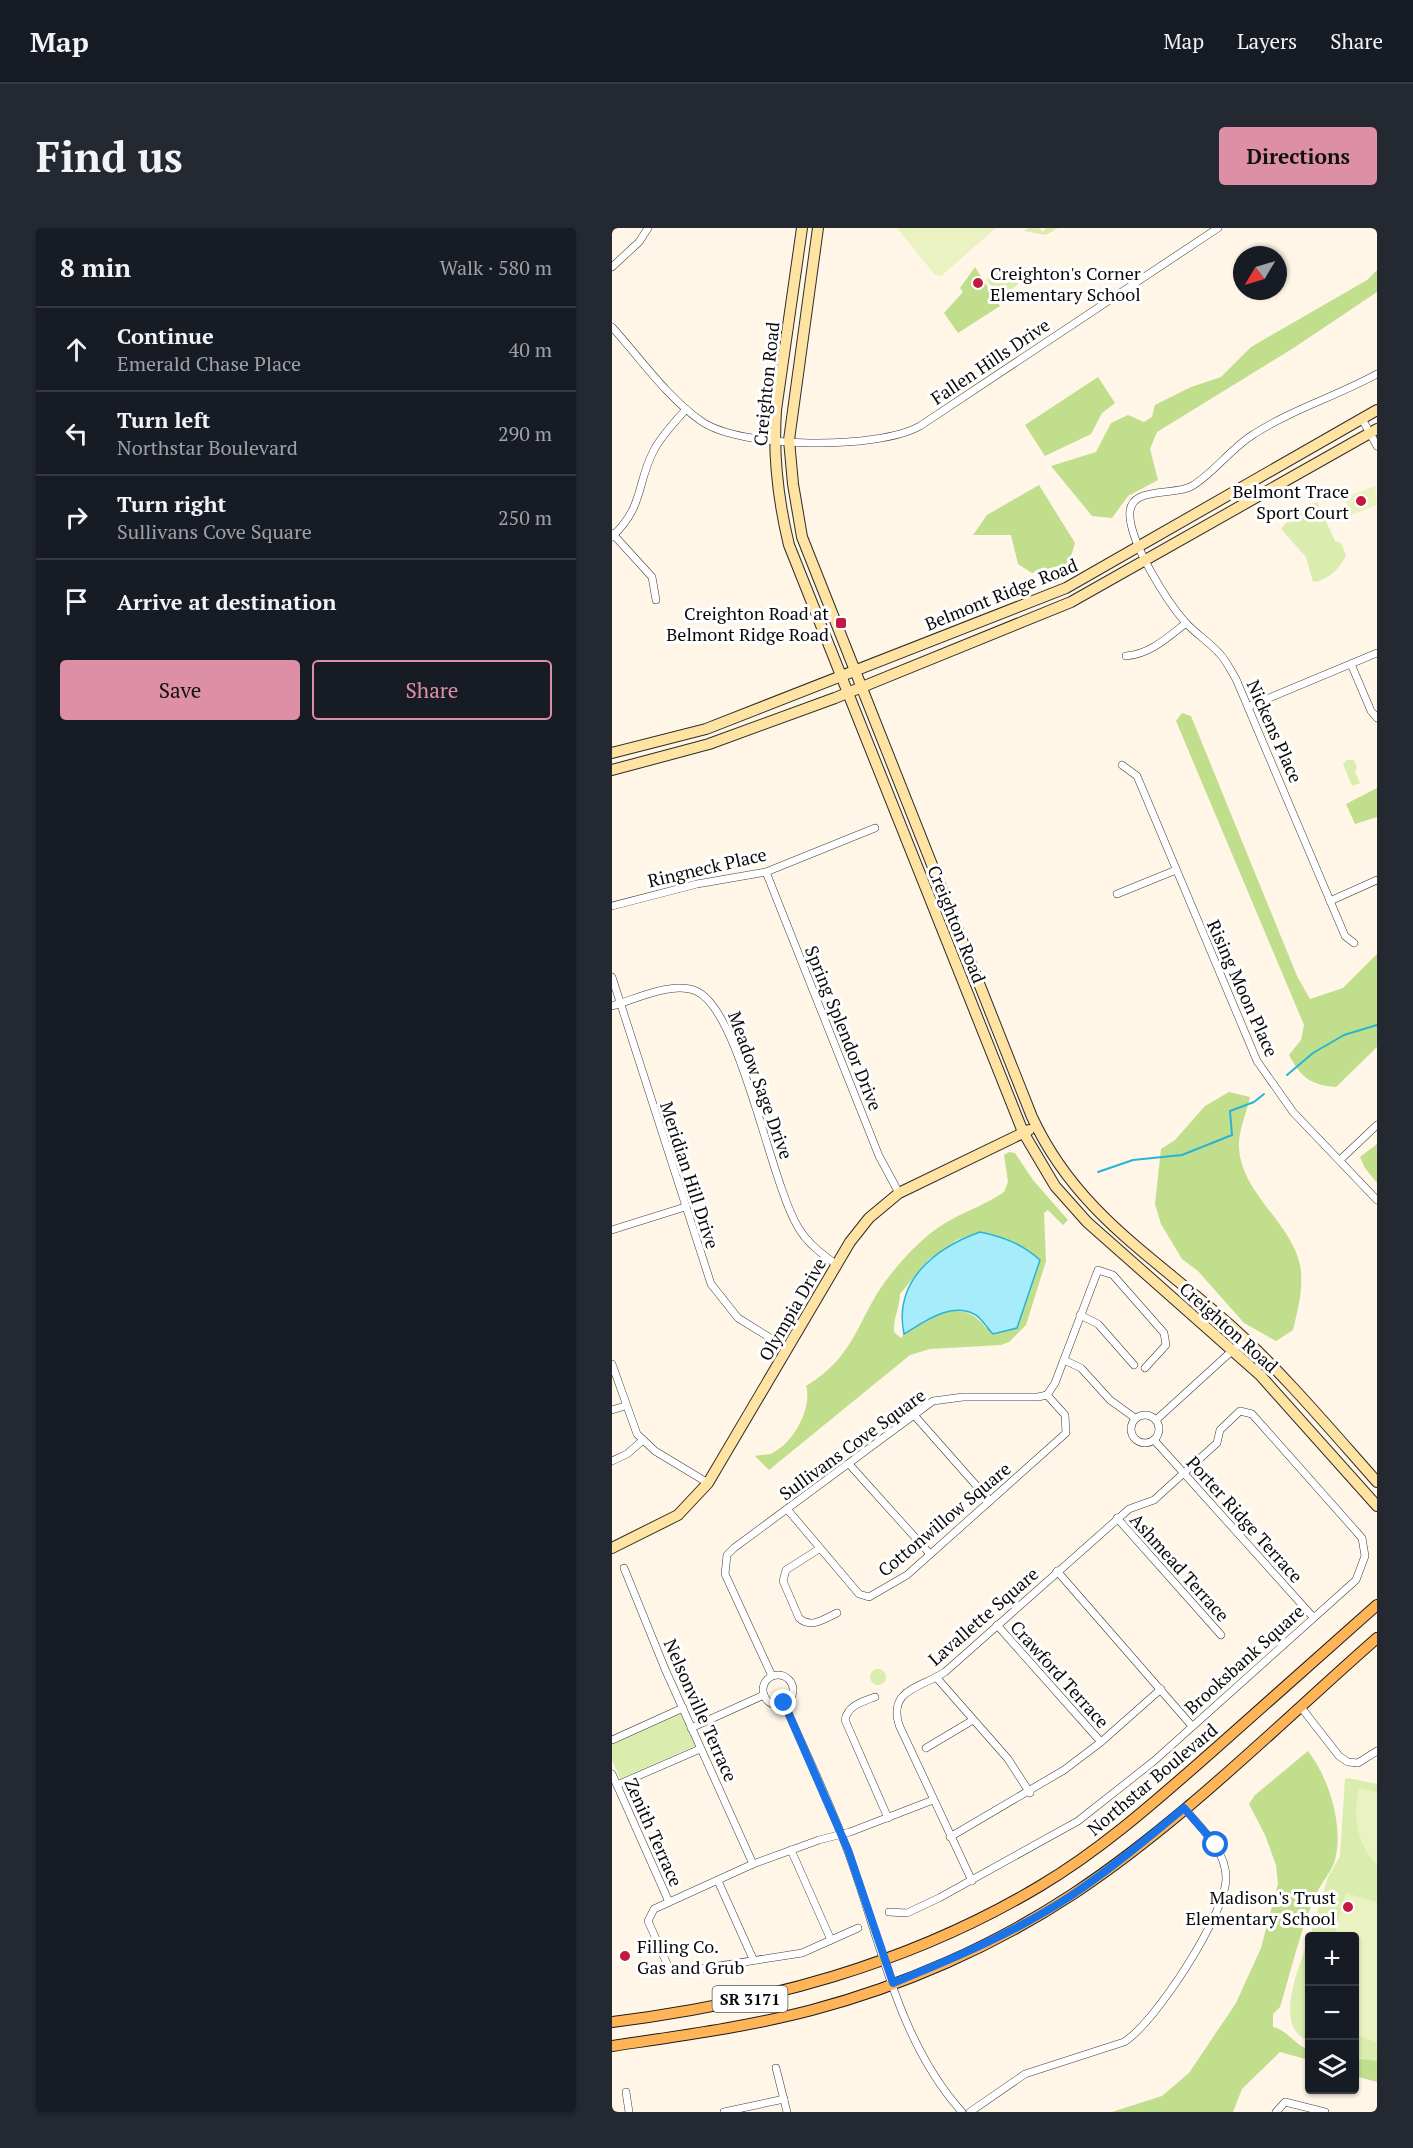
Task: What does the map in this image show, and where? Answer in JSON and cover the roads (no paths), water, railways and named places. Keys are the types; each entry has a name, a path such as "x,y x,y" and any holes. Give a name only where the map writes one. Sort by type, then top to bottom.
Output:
{"main road":[{"name":"Northstar Boulevard","path":"612,2022 723,2005 823,1982 885,1961 955,1931 1032,1891 1146,1810 1377,1605"},
{"name":"SR 3171","path":"612,2046 791,2015 893,1983 1011,1931 1072,1895 1126,1857 1377,1638"}],"street":[{"path":"612,267 639,242 648,228"},
{"name":"Creighton Road","path":"802,228 776,410 774,440 779,501 789,545 840,678 1023,1132 1055,1186 1087,1222 1234,1350 1377,1506"},
{"name":"Creighton Road","path":"818,228 789,440 792,484 802,537 1036,1126 1067,1177 1097,1212 1272,1364 1377,1482"},
{"name":"Fallen Hills Drive","path":"612,327 686,409 699,420 727,435 774,440 878,440 908,433 1218,228"},
{"name":"Nickens Place","path":"1354,943 1345,936 1250,706 1221,654 1186,623 1173,607 1140,547 1130,517 1131,507 1144,494 1188,488 1224,456 1268,425 1377,374"},
{"path":"656,600 652,577 613,535 625,523 639,499 655,448 686,409"},
{"name":"Belmont Ridge Road","path":"612,753 706,729 1066,588 1377,410"},
{"path":"1362,419 1373,431 1377,446"},
{"name":"Belmont Ridge Road","path":"612,770 709,744 846,693 1071,602 1373,431"},
{"path":"1125,656 1138,655 1159,645 1186,623"},
{"path":"1250,706 1377,653"},
{"path":"1351,664 1371,711 1377,718"},
{"name":"Rising Moon Place","path":"1122,765 1137,776 1257,1061 1293,1112 1377,1200"},
{"name":"Ringneck Place","path":"612,906 697,884 766,872 875,828"},
{"path":"1117,894 1176,870"},
{"name":"Spring Splendor Drive","path":"766,872 879,1156 899,1192"},
{"path":"1330,901 1377,880"},
{"name":"Meridian Hill Drive","path":"612,977 616,1005 705,1269 719,1297 738,1318 788,1349"},
{"name":"Meadow Sage Drive","path":"616,1005 649,994 685,989 703,995 715,1005 750,1089 791,1215 811,1244 837,1265"},
{"path":"1340,1160 1377,1125"},
{"name":"Olympia Drive","path":"612,1548 678,1515 708,1483 837,1265 869,1218 899,1192 1036,1126"},
{"path":"612,1230 685,1207"},
{"path":"1047,1395 1055,1383 1098,1270 1113,1275 1166,1339 1166,1345 1145,1368"},
{"path":"1080,1315 1098,1324 1134,1365"},
{"path":"1156,1420 1245,1339"},
{"path":"1064,1360 1081,1368 1110,1400 1135,1418"},
{"path":"612,1364 632,1424 643,1440 655,1451 708,1483"},
{"name":"Sullivans Cove Square","path":"772,1676 725,1574 724,1565 727,1555 933,1401 1047,1395"},
{"name":"Cottonwillow Square","path":"787,1509 859,1594 869,1597 895,1584 1066,1433 1065,1415 1047,1395"},
{"path":"612,1410 625,1406"},
{"name":"Brooksbank Square","path":"889,1912 908,1913 972,1881 1078,1821 1110,1798 1356,1580 1365,1556 1362,1538 1252,1414 1240,1411 1220,1430 1217,1443 1184,1472"},
{"path":"1146,1414 1156,1420 1159,1430 1154,1440 1144,1443 1134,1438 1131,1428 1135,1418 1146,1414"},
{"path":"914,1415 990,1501"},
{"path":"612,1461 627,1454 643,1440"},
{"name":"Porter Ridge Terrace","path":"1154,1440 1313,1617"},
{"path":"849,1464 930,1554"},
{"name":"Lavallette Square","path":"972,1881 895,1713 896,1703 902,1695 936,1677 1117,1518 1129,1509 1150,1503 1184,1472"},
{"name":"Ashmead Terrace","path":"1117,1518 1221,1635"},
{"path":"819,1549 786,1570 783,1581 799,1618 804,1622 814,1623 837,1613"},
{"name":"Nelsonville Terrace","path":"624,1568 700,1749 753,1864"},
{"path":"1057,1571 1192,1726"},
{"name":"Crawford Terrace","path":"997,1625 1101,1742"},
{"path":"782,1675 790,1681 793,1691 784,1703 774,1704 764,1695 764,1686 772,1676 782,1675"},
{"path":"936,1677 1008,1759 1030,1792"},
{"path":"950,1837 1030,1792 1101,1742 1161,1689"},
{"path":"691,1728 764,1695"},
{"path":"875,1696 852,1707 847,1712 845,1720 888,1818"},
{"path":"784,1703 841,1834 885,1961 920,2052 945,2092 962,2112"},
{"path":"1300,1706 1344,1760 1358,1763 1377,1751"},
{"path":"612,1740 683,1708"},
{"path":"926,1748 973,1720"},
{"path":"617,1785 700,1749"},
{"name":"Zenith Terrace","path":"612,1774 669,1902"},
{"path":"858,1928 802,1953 680,1972 673,1971 668,1966 648,1921 654,1909 753,1864 888,1818 933,1800"},
{"path":"970,2112 1025,2074 1124,2042 1136,2035 1153,2014 1208,1930 1223,1897 1226,1876 1216,1845 1184,1808"},
{"path":"791,1850 831,1940"},
{"path":"718,1881 753,1959"},
{"path":"776,2068 787,2112"},
{"path":"626,2092 628,2112"},
{"path":"724,2112 784,2099"},
{"path":"1276,2112 1285,2102 1325,2112"}],"water":[{"path":"980,1232 1012,1242 1040,1260 1017,1328 993,1334 977,1315 956,1310 929,1319 904,1334 902,1315 905,1298 911,1283 921,1269 948,1247"}],"waterway":[{"path":"1287,1075 1313,1053 1344,1035 1377,1025"},
{"path":"1098,1172 1133,1160 1182,1155 1232,1135 1230,1111 1254,1102 1264,1094"}],"place":[{"name":"Creighton's Corner Elementary School","path":"978,283"},
{"name":"Belmont Trace Sport Court","path":"1361,501"},
{"name":"Creighton Road at Belmont Ridge Road","path":"841,623"},
{"name":"Madison's Trust Elementary School","path":"1348,1907"},
{"name":"Filling Co. Gas and Grub","path":"625,1956"}]}
